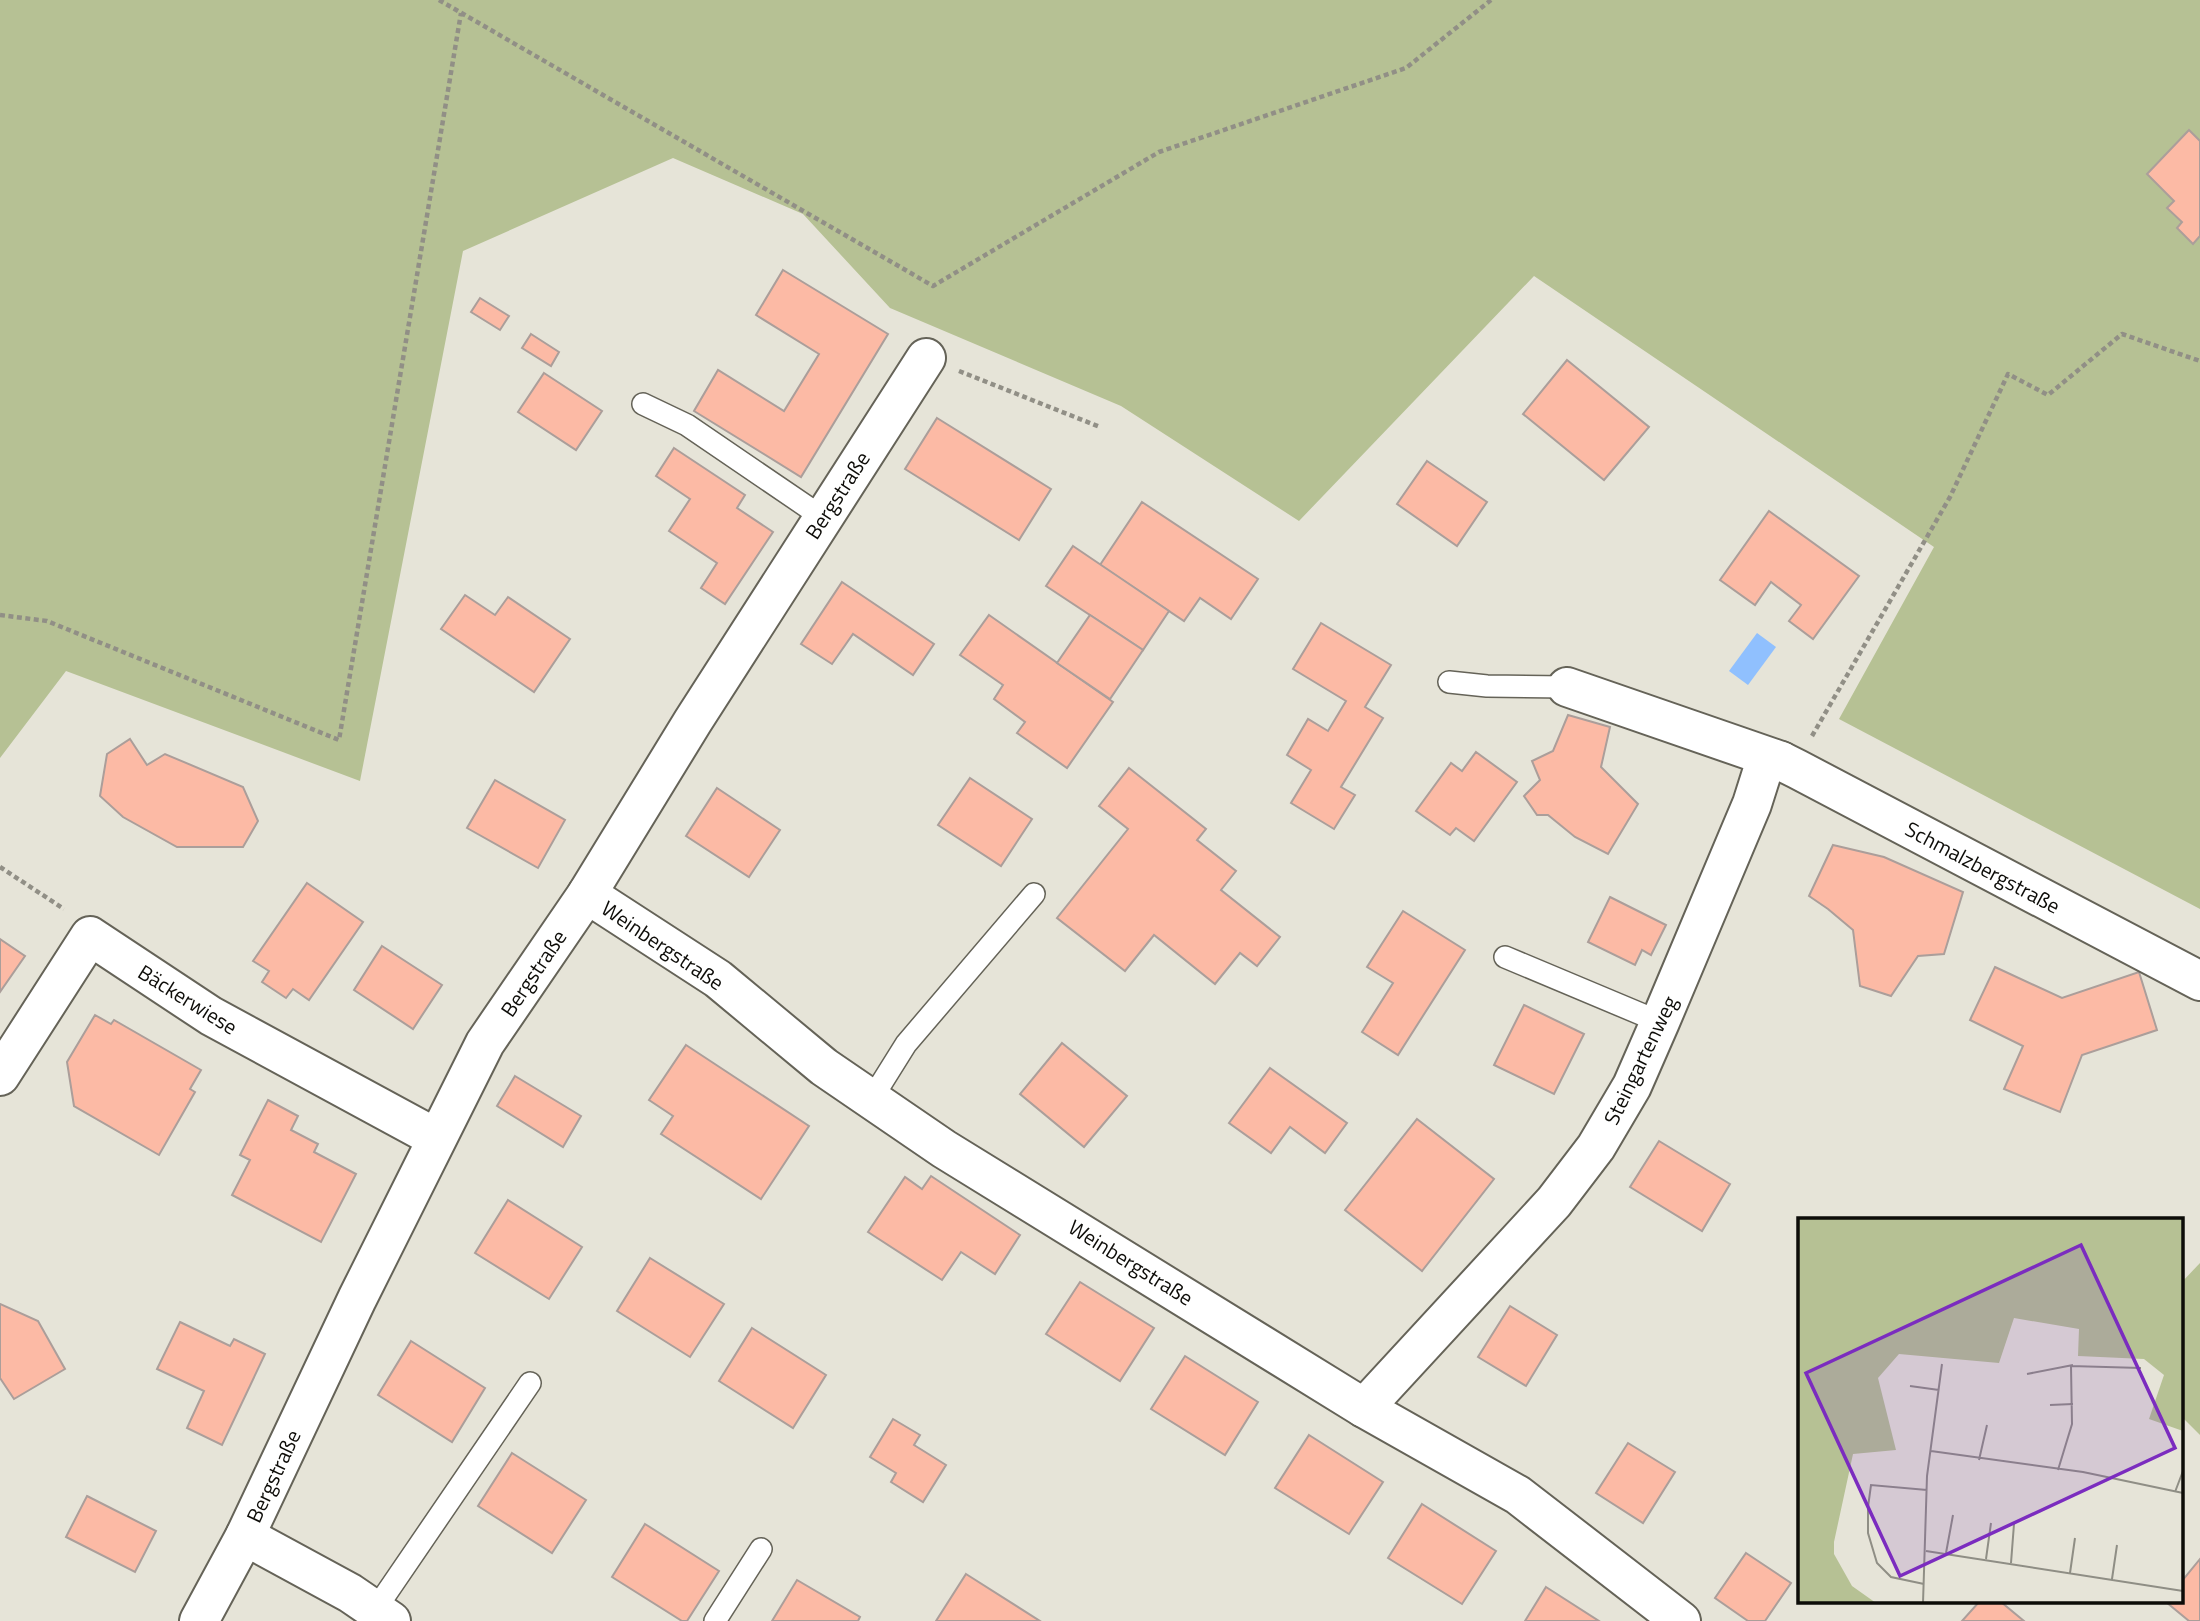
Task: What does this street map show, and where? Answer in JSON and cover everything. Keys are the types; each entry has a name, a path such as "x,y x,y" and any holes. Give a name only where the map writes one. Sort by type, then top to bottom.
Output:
{"street":[{"name":"Bergstraße","path":"199,1621 245,1536 357,1299 485,1043 587,894 692,721 926,358"},
{"name":"Schmalzbergstraße","path":"1567,687 1781,765 2200,981"},
{"name":"Steingartenweg","path":"1364,1408 1554,1202 1603,1135 1632,1086 1752,804 1781,765"},
{"name":"Weinbergstraße","path":"587,894 718,979 824,1067 944,1149 1364,1408 1518,1495 1681,1621"},
{"path":"0,1076 90,936"},
{"name":"Bäckerwiese","path":"90,936 211,1016 436,1138"},
{"path":"245,1536 349,1592 383,1616"}],"lane":[{"path":"643,404 688,425 822,517"},
{"path":"1449,682 1487,686 1567,687"},
{"path":"871,1100 906,1044 1034,894"},
{"path":"1505,957 1660,1023"},
{"path":"383,1616 530,1383"},
{"path":"715,1621 761,1549"}],"path":[{"path":"439,0 933,286 1159,152 1406,68 1491,0"},
{"path":"0,615 47,621 339,740 461,13"},
{"path":"1781,765 1814,731 1950,497 2008,374 2048,394 2122,334 2200,361"},
{"path":"926,358 1100,427"},
{"path":"0,867 66,910 90,936"}],"green space":[{"path":"0,0 2200,0 2200,909 1839,719 1934,547 1534,276 1299,521 1121,406 890,308 803,214 673,158 463,251 360,781 66,671 0,758"},
{"path":"2200,1263 2200,1435 2182,1417 2182,1282"}],"water":[{"path":"1757,633 1776,647 1748,685 1729,671"}],"building":[{"path":"2189,130 2200,141 2200,236 2193,244 2177,228 2182,222 2167,208 2174,201 2147,174"},
{"path":"783,270 888,334 801,477 694,411 718,370 784,411 819,354 756,315"},
{"path":"480,298 509,316 500,330 471,312"},
{"path":"531,334 559,352 551,366 522,348"},
{"path":"1567,360 1649,427 1604,480 1523,414"},
{"path":"544,373 602,411 576,450 518,412"},
{"path":"937,418 1051,489 1019,540 905,469"},
{"path":"674,448 745,495 737,508 773,532 725,604 701,588 717,563 669,531 690,499 656,476"},
{"path":"1427,461 1487,502 1457,546 1397,504"},
{"path":"1142,502 1258,579 1231,619 1200,598 1184,621 1100,565"},
{"path":"1769,511 1859,576 1813,639 1789,621 1801,605 1771,582 1755,605 1720,580"},
{"path":"1073,546 1169,611 1143,650 1046,586"},
{"path":"842,582 934,644 913,675 853,634 832,664 801,644"},
{"path":"465,595 495,615 508,597 570,639 534,692 441,629"},
{"path":"989,615 1113,702 1067,768 1017,733 1025,722 994,699 1003,685 960,655"},
{"path":"1090,615 1143,650 1110,699 1057,663"},
{"path":"1321,623 1391,665 1365,707 1383,718 1341,787 1355,795 1334,829 1291,803 1311,770 1287,755 1308,719 1328,731 1346,701 1293,669"},
{"path":"1568,715 1610,727 1601,767 1638,804 1608,854 1575,837 1548,815 1537,815 1524,796 1540,780 1532,761 1553,751"},
{"path":"130,739 147,765 165,754 243,787 258,821 243,847 177,847 123,817 100,796 107,754"},
{"path":"1476,752 1517,782 1474,841 1456,828 1450,835 1416,811 1451,763 1462,771"},
{"path":"1129,768 1206,829 1197,840 1236,871 1221,890 1280,937 1257,966 1240,953 1215,984 1154,935 1125,971 1057,918 1128,829 1099,806"},
{"path":"970,778 1032,819 1001,866 938,825"},
{"path":"495,780 565,820 538,868 467,828"},
{"path":"717,788 780,830 749,877 686,836"},
{"path":"1833,845 1884,857 1963,892 1944,954 1918,956 1891,996 1860,986 1853,930 1809,896"},
{"path":"307,883 363,922 309,1000 293,989 286,998 262,982 269,971 253,961"},
{"path":"1610,897 1666,925 1651,955 1642,950 1635,965 1588,942"},
{"path":"1403,911 1465,950 1398,1055 1362,1032 1393,983 1367,967"},
{"path":"0,939 25,956 0,992"},
{"path":"382,946 442,985 413,1029 354,990"},
{"path":"1995,967 2062,998 2139,972 2157,1030 2082,1055 2060,1112 2004,1089 2023,1046 1970,1020"},
{"path":"1524,1005 1584,1034 1554,1094 1494,1065"},
{"path":"95,1015 111,1024 114,1020 201,1070 190,1089 195,1092 159,1155 74,1106 67,1062"},
{"path":"1062,1043 1127,1096 1084,1147 1020,1094"},
{"path":"686,1045 809,1126 761,1199 661,1134 673,1116 649,1100"},
{"path":"1270,1068 1347,1123 1325,1153 1290,1127 1271,1153 1229,1123"},
{"path":"515,1076 581,1116 563,1147 497,1106"},
{"path":"268,1100 298,1116 291,1130 318,1144 314,1152 356,1174 321,1242 232,1195 250,1160 240,1155"},
{"path":"1417,1119 1494,1179 1422,1271 1345,1210"},
{"path":"1659,1141 1730,1184 1702,1231 1630,1187"},
{"path":"931,1176 1020,1235 995,1274 961,1252 942,1280 868,1232 905,1177 922,1189"},
{"path":"508,1200 582,1247 549,1299 475,1253"},
{"path":"650,1258 724,1304 690,1357 617,1311"},
{"path":"1080,1282 1154,1328 1120,1381 1046,1334"},
{"path":"0,1304 38,1321 65,1369 14,1399 0,1378"},
{"path":"1510,1306 1557,1335 1526,1386 1478,1357"},
{"path":"180,1322 230,1346 234,1339 265,1354 222,1445 187,1428 204,1391 157,1369"},
{"path":"752,1328 826,1375 793,1428 719,1381"},
{"path":"411,1341 485,1388 452,1442 378,1395"},
{"path":"1185,1356 1258,1402 1225,1455 1151,1409"},
{"path":"893,1419 920,1435 914,1445 946,1465 923,1502 891,1482 896,1473 870,1457"},
{"path":"1309,1435 1383,1482 1349,1534 1275,1488"},
{"path":"1628,1443 1675,1472 1643,1523 1596,1493"},
{"path":"512,1453 586,1500 552,1553 478,1506"},
{"path":"87,1496 156,1531 135,1572 66,1537"},
{"path":"1422,1504 1496,1551 1462,1604 1388,1558"},
{"path":"645,1524 719,1571 687,1621 682,1621 612,1577"},
{"path":"1746,1553 1791,1583 1765,1621 1748,1621 1715,1598"},
{"path":"2200,1559 2200,1621 2189,1621 2168,1604 2182,1604 2182,1581"},
{"path":"966,1574 1040,1621 936,1621"},
{"path":"797,1580 860,1617 858,1621 772,1621"},
{"path":"1546,1587 1599,1621 1525,1621"},
{"path":"1977,1604 2003,1604 2024,1621 1962,1621"}]}
